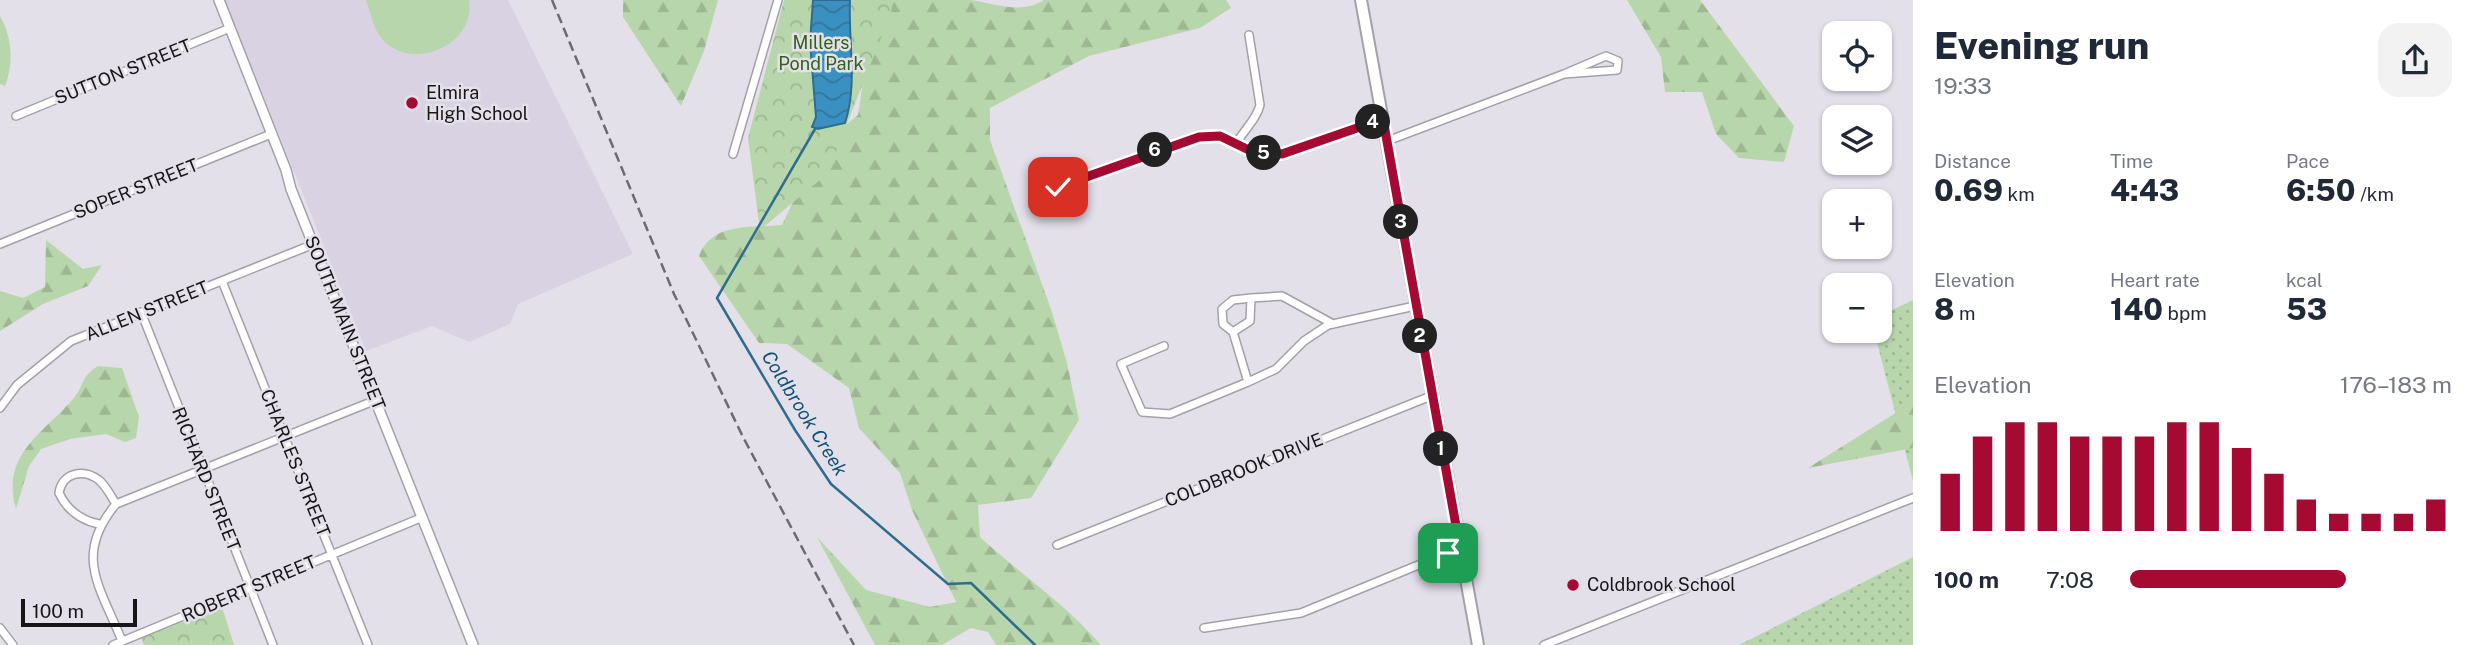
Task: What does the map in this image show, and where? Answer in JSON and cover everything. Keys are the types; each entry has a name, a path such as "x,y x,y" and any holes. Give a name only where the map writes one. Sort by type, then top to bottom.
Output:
{"main road":[{"path":"1361,0 1478,645"}],"street":[{"name":"SOUTH MAIN STREET","path":"219,0 473,645"},
{"path":"733,154 778,0"},
{"name":"SUTTON STREET","path":"16,116 230,28"},
{"path":"1236,144 1246,125 1258,114 1260,105 1249,35"},
{"path":"1387,141 1606,55 1618,61 1616,70 1608,73 1563,74"},
{"path":"1058,187 1199,137 1220,136 1253,152 1282,154 1383,119"},
{"name":"SOPER STREET","path":"0,244 271,134"},
{"name":"ALLEN STREET","path":"0,408 17,385 71,341 314,244"},
{"name":"CHARLES STREET","path":"222,281 368,645"},
{"path":"1248,382 1233,332 1223,324 1222,309 1233,300 1282,296 1333,324"},
{"path":"1233,332 1250,321 1251,298"},
{"path":"1164,346 1121,364 1142,412 1170,414 1248,382 1276,369 1304,341 1333,324 1415,306"},
{"name":"RICHARD STREET","path":"141,312 273,645"},
{"name":"COLDBROOK DRIVE","path":"1057,545 1431,396"},
{"path":"122,641 96,575 92,553 99,524 116,504 376,400"},
{"path":"99,524 78,516 65,506 59,493 65,478 75,473 89,475 100,481 116,504"},
{"path":"1544,645 1913,498"},
{"name":"ROBERT STREET","path":"113,645 423,517"},
{"path":"1204,628 1301,613 1460,548"},
{"path":"0,628 13,645"}],"shaded area":[{"name":"Elmira High School","path":"225,0 508,0 633,254 518,304 510,324 469,342 432,326 366,351"}],"green space":[{"path":"366,0 469,0 469,17 462,31 451,42 437,50 421,54 406,53 391,47 379,35"},
{"path":"623,0 718,0 704,51 681,106 623,17"},
{"name":"Millers Pond Park","path":"784,0 893,0 891,13 827,174 760,230 748,138"},
{"path":"876,0 970,0 1007,7 1026,7 1044,0 1226,0 1231,8 1200,28 1089,56 990,108 990,140 1052,312 1067,363 1079,420 1031,498 978,505 980,537 1058,603 1101,645 996,645 988,632 971,628 942,645 875,645 817,537 866,590 930,607 956,602 912,510 900,473 859,428 849,388 787,344 759,343 699,256 713,237 723,232 745,227 782,225 813,159 825,142 858,115"},
{"path":"1627,0 1700,0 1794,126 1784,162 1739,158 1716,134 1702,92 1665,92 1661,57"},
{"path":"0,16 7,32 10,50 10,69 5,86 0,84"},
{"path":"46,240 83,269 102,265 88,286 43,304 0,331 0,291 23,298 45,287"},
{"path":"1913,300 1913,481 1877,343 1892,343 1892,310"},
{"path":"98,366 122,368 139,417 136,438 125,442 106,434 70,439 41,449 29,466 16,509 14,473 19,459 38,434 73,399 88,374"},
{"path":"1913,402 1913,448 1808,468"},
{"path":"1913,557 1913,645 1739,645"},
{"path":"222,607 234,645 144,645 141,638"}],"water":[{"path":"813,0 850,0 852,78 849,108 845,123 818,129 812,127 816,117 810,42"}],"waterway":[{"name":"Coldbrook Creek","path":"815,129 717,298 795,430 831,484 948,584 971,583 1035,645"}],"railway":[{"path":"552,0 674,294 743,437 854,645"}],"place":[{"name":"Elmira High School","path":"412,103"},
{"name":"Coldbrook School","path":"1573,585"}],"route":[{"path":"1058,187 1158,149 1199,137 1220,136 1253,152 1282,154 1383,119 1460,548 1448,553"}]}
